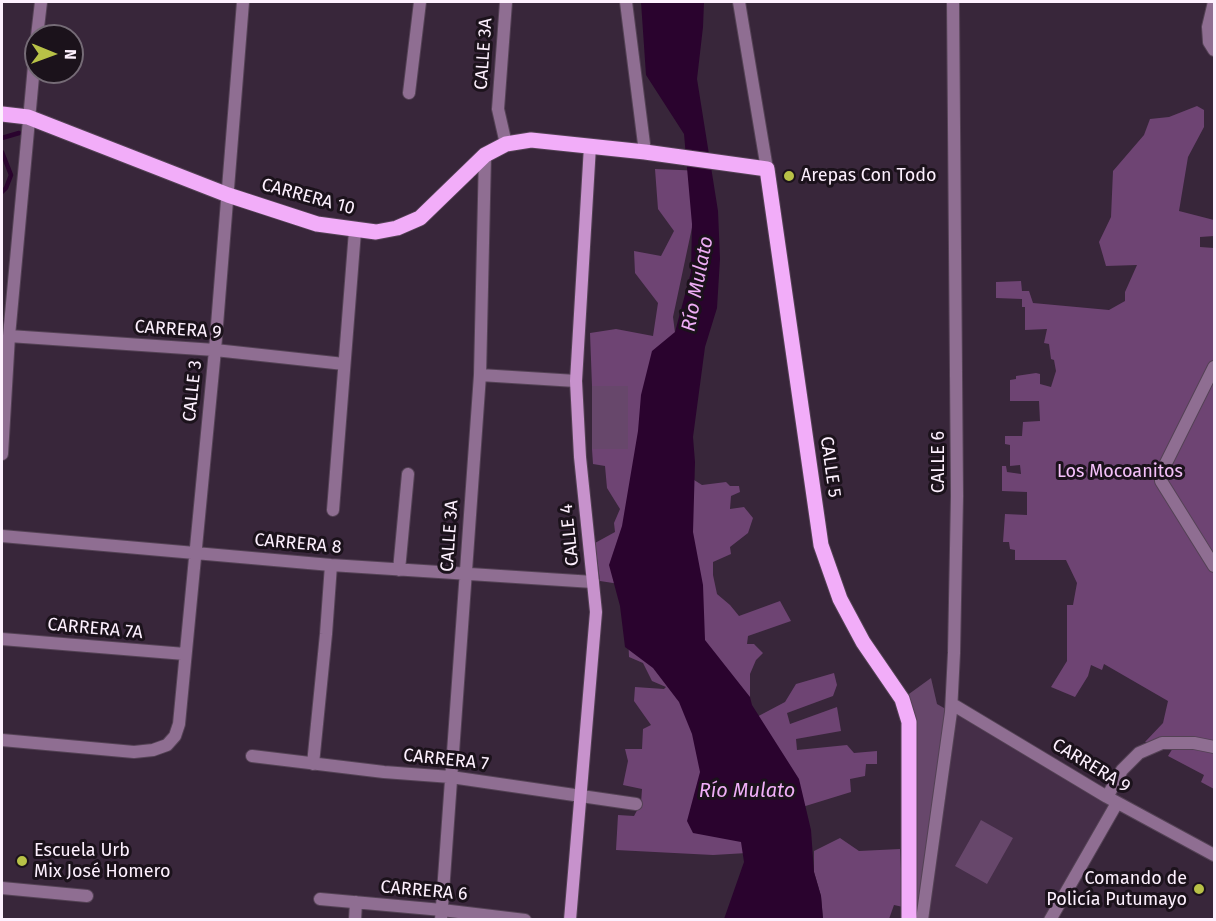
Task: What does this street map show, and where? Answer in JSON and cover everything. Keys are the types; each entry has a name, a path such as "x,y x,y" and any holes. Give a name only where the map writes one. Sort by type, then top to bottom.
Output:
{"main road":[{"name":"CARRERA 10","path":"2,114 28,117 228,195 317,224 355,231 376,232 397,228 420,218 485,155 506,144 531,140 645,152 767,169"},
{"name":"CALLE 4","path":"570,920 596,612 580,457 576,381 590,146"},
{"name":"CALLE 5","path":"767,169 821,545 840,599 863,642 903,699 909,722 909,920"}],"street":[{"path":"38,24 40,2"},
{"name":"CALLE 3","path":"2,740 134,752 153,750 167,745 175,736 179,724 215,350 243,2"},
{"path":"409,93 420,2"},
{"name":"CALLE 3A","path":"506,2 498,109 506,144"},
{"path":"626,2 645,152"},
{"name":"CALLE 5","path":"739,2 767,169"},
{"name":"CALLE 6","path":"922,920 952,704 957,496 953,2"},
{"path":"1213,44 1208,27 1214,2"},
{"path":"2,454 9,336 32,84"},
{"name":"CALLE 3A","path":"442,914 480,375 485,155"},
{"path":"333,510 355,231"},
{"name":"CARRERA 9","path":"9,336 215,350 344,364"},
{"path":"1215,367 1163,469 1161,481 1215,566"},
{"path":"480,375 576,381"},
{"path":"399,570 408,474"},
{"name":"CARRERA 8","path":"2,536 331,565 593,582"},
{"path":"313,764 331,565"},
{"name":"CARRERA 7A","path":"2,639 185,654"},
{"name":"CARRERA 9","path":"952,704 1112,800 1215,855"},
{"path":"1050,920 1112,800 1122,770 1139,753 1162,743 1194,743 1215,747"},
{"name":"CARRERA 7","path":"252,756 451,777 636,804"},
{"path":"2,888 87,896"},
{"name":"CARRERA 6","path":"320,899 442,914 525,920"},
{"path":"355,920 356,902"}],"shaded area":[{"path":"628,385 628,449 592,449 592,386"},
{"path":"931,678 937,704 951,712 922,919 909,919 902,699"},
{"path":"952,704 1117,803 1050,919 922,920"},
{"path":"981,820 1013,838 987,884 955,866"}],"green space":[{"name":"Los Mocoanitos","path":"1197,106 1204,110 1204,127 1188,157 1179,211 1214,220 1214,236 1200,237 1200,247 1214,248 1214,789 1201,782 1204,775 1168,756 1176,743 1145,742 1163,723 1168,701 1104,664 1102,670 1091,665 1088,676 1075,697 1051,687 1067,661 1067,605 1073,605 1077,583 1066,560 1015,560 1015,550 1010,549 1009,542 1003,542 1005,514 1027,515 1027,492 1002,491 1002,466 1006,466 1007,472 1021,474 1020,465 1010,466 1010,445 1005,444 1005,436 1022,436 1023,422 1040,421 1039,401 1010,401 1010,380 1016,379 1016,376 1036,373 1040,374 1040,384 1051,387 1056,371 1054,360 1051,359 1049,344 1044,343 1047,329 1025,330 1025,307 1022,307 1022,299 996,298 996,282 1021,281 1022,291 1029,291 1033,303 1109,310 1125,301 1125,292 1137,265 1106,266 1099,242 1111,217 1113,171 1144,135 1150,119 1169,117"},
{"path":"655,169 704,171 673,317 681,380 654,512 747,853 713,855 616,850 618,815 634,816 641,803 642,789 623,785 628,761 625,749 642,749 643,729 651,725 634,701 635,687 664,689 666,687 652,681 643,663 629,657 626,585 600,581 595,543 615,532 614,523 620,509 607,488 605,466 593,464 592,449 628,449 628,386 592,386 590,333 616,329 653,336 658,303 635,273 634,251 661,256 674,231 658,209"},
{"path":"691,478 702,485 726,482 730,486 739,486 740,492 731,496 730,509 744,507 753,518 748,533 730,547 731,554 713,562 717,594 739,616 780,601 791,621 748,636 747,644 754,644 763,653 756,660 750,674 750,697 735,699 672,578"},
{"path":"834,673 837,685 833,696 787,713 790,724 837,707 841,731 796,739 797,750 847,745 854,753 877,751 877,764 866,764 865,776 850,779 851,792 786,812 751,720 785,702 796,684"},
{"path":"840,838 859,851 900,849 903,907 894,905 889,919 823,919 821,896 814,872 814,851"}],"water":[{"name":"Río Mulato","path":"641,2 704,2 697,79 718,211 720,259 717,308 705,347 693,437 695,462 693,532 703,585 705,640 750,697 752,705 799,779 811,830 814,872 821,896 823,919 724,919 744,862 741,842 693,833 687,821 700,772 692,734 679,702 653,668 625,647 620,606 609,565 622,526 638,431 641,395 652,351 675,332 691,272 692,224 684,134 646,75"}],"waterway":[{"path":"2,138 19,133"},
{"path":"2,152 11,175 2,192"}],"place":[{"name":"Arepas Con Todo","path":"789,176"},
{"name":"Escuela Urb Mix José Homero","path":"22,861"},
{"name":"Comando de Policía Putumayo","path":"1199,889"}]}
